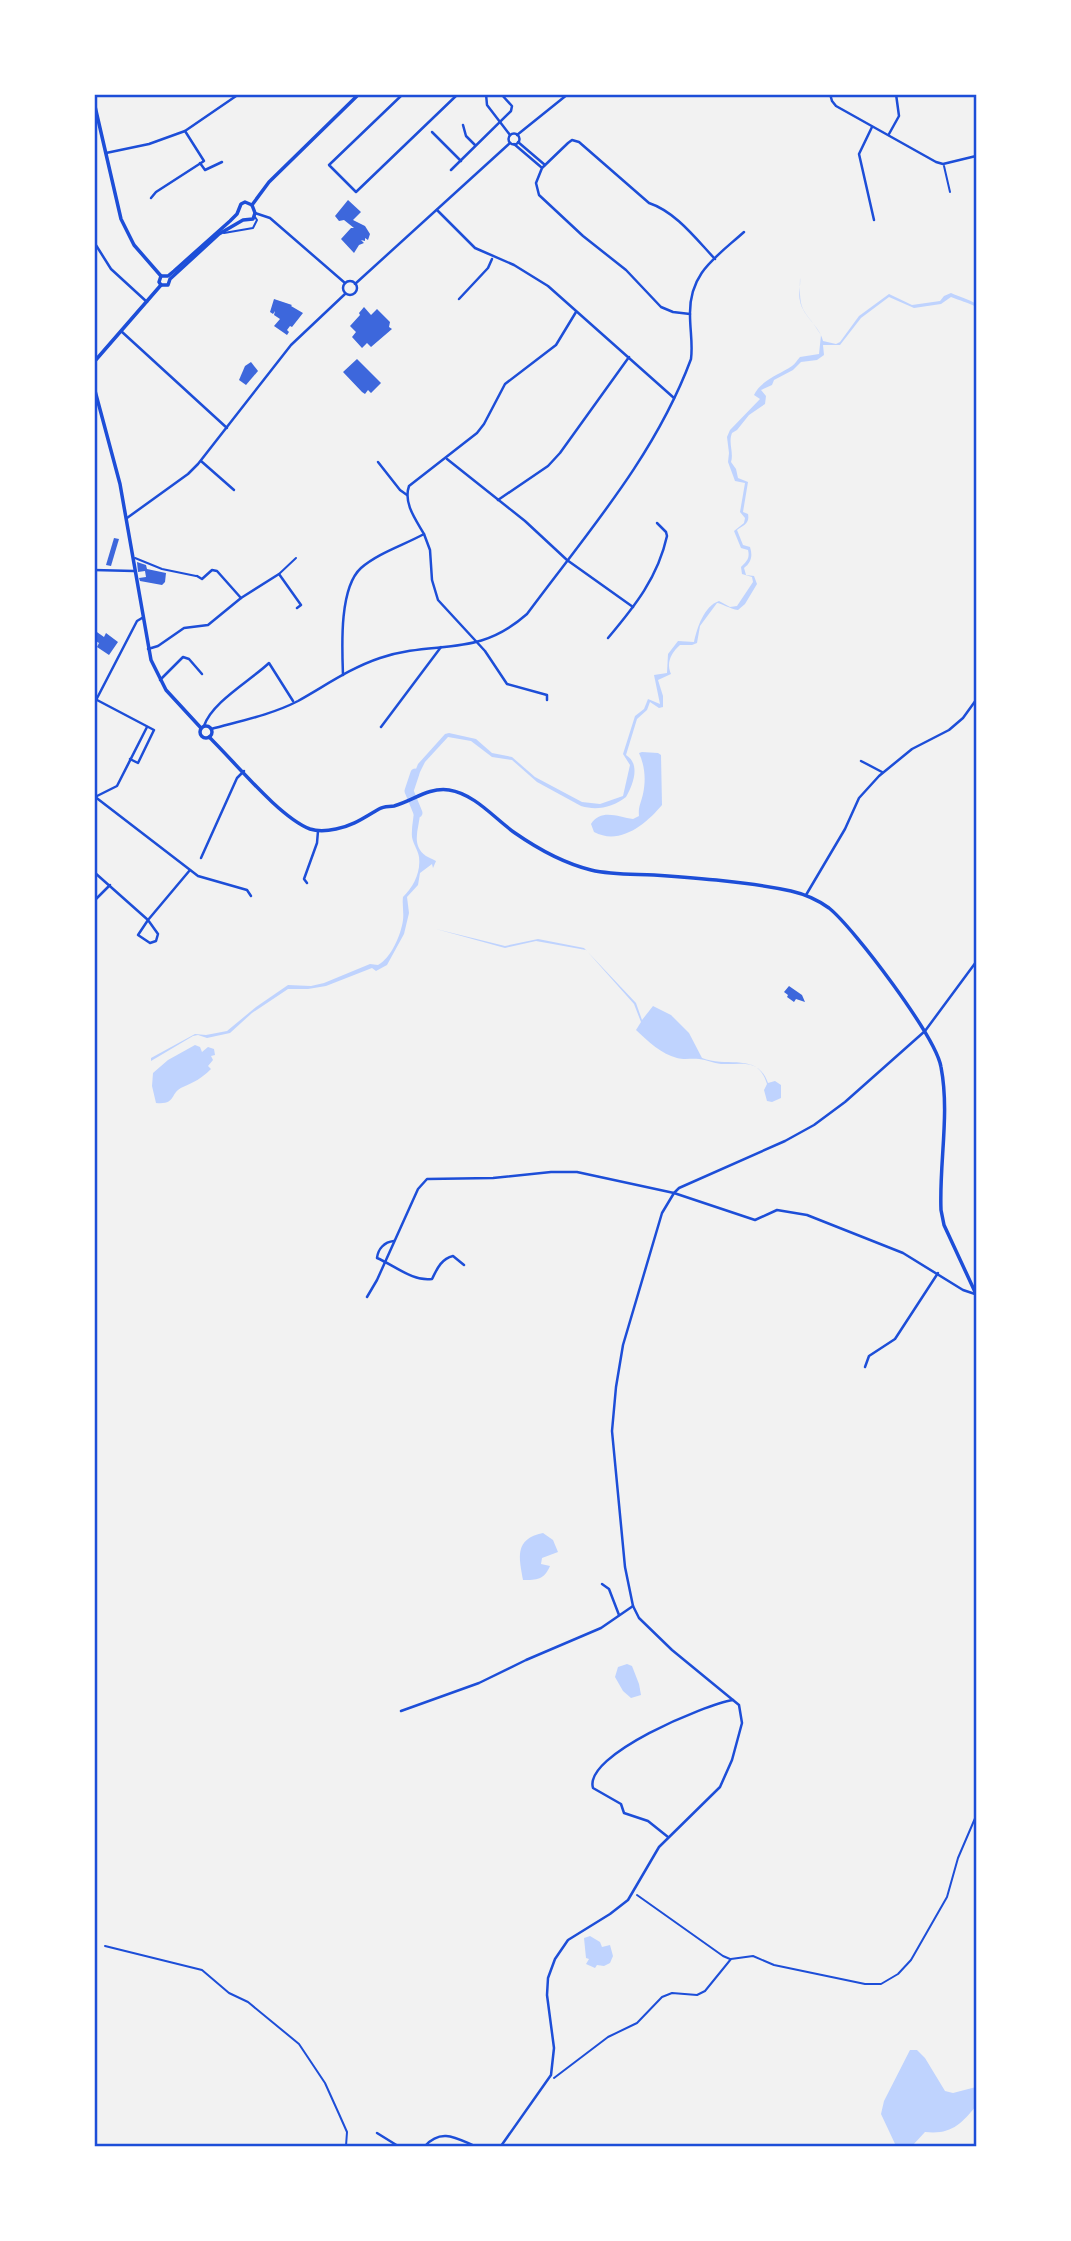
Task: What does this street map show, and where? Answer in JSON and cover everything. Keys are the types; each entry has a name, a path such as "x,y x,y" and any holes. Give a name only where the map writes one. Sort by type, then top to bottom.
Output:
{"street":[{"path":"105,153 149,144 185,131 239,94"},
{"path":"252,205 269,182 359,94"},
{"path":"403,94 329,165 356,192 458,94"},
{"path":"486,94 487,105 510,135 508,139 543,167"},
{"path":"452,170 513,108 501,94"},
{"path":"557,94 561,100"},
{"path":"355,284 514,143 517,135 568,94"},
{"path":"830,94 836,106 943,164 976,156"},
{"path":"889,134 899,116 896,94"},
{"path":"94,102 117,206 127,235 161,276 169,277 226,228 237,214 240,204 248,202 255,215"},
{"path":"463,125 467,136 476,146"},
{"path":"872,126 859,154 874,220"},
{"path":"151,198 204,161 185,131"},
{"path":"432,132 461,161"},
{"path":"510,135 517,135"},
{"path":"690,314 661,307 626,270 583,236 539,195 536,183 543,167 572,140 579,142 649,203 658,206 681,223 715,259"},
{"path":"200,163 205,170 222,162"},
{"path":"437,210 475,248 535,276 674,398"},
{"path":"237,214 243,220"},
{"path":"161,285 168,285 169,277 226,228 243,220 248,221 255,215"},
{"path":"255,215 270,218 345,283"},
{"path":"94,387 120,484 148,649 166,690 203,727 211,729 253,718 294,702 377,659 399,652 478,643 499,635 527,614 605,512 654,439 691,359 691,294 696,279 744,232"},
{"path":"94,242 111,269 147,303"},
{"path":"459,299 488,268 493,257"},
{"path":"161,276 161,285"},
{"path":"126,518 188,474 201,461 291,345 345,294 354,294 357,290 351,281 345,283 342,289 345,294"},
{"path":"94,362 161,285"},
{"path":"547,700 547,695 507,684 478,643 438,600 432,580 430,550 407,495 413,482 485,424 505,384 562,338 576,312"},
{"path":"121,331 227,428"},
{"path":"498,500 548,466 560,453 629,358"},
{"path":"446,458 525,521 567,560 633,607"},
{"path":"201,461 234,490"},
{"path":"378,462 407,495"},
{"path":"608,638 644,593 661,561 667,536 657,523"},
{"path":"343,675 344,620 353,576 365,565 424,534"},
{"path":"94,569 134,571"},
{"path":"197,576 202,579 212,570 217,571 241,598"},
{"path":"148,649 158,646 184,628 208,625 241,598 279,574 301,605 297,608"},
{"path":"130,759 138,763 154,730 96,702 137,621 142,618"},
{"path":"381,727 440,647"},
{"path":"160,680 183,657 189,659 202,674"},
{"path":"294,702 269,663 208,716 201,736 209,737 290,818 317,831 348,826 370,816 378,809 441,789 457,792 480,806 544,852 591,870 618,875 653,875 777,888 806,895 830,909 843,922 925,1031 941,1064 943,1084 940,1210 944,1225 976,1294"},
{"path":"806,895 845,830 859,798 912,749 949,730 963,718 976,700"},
{"path":"147,726 117,786 95,796 198,876 247,890 251,896"},
{"path":"209,737 211,729"},
{"path":"860,761 883,773"},
{"path":"201,859 237,778 244,771"},
{"path":"307,883 304,879 317,843 317,831"},
{"path":"94,872 148,920 158,934 153,943 138,935 148,920 190,870"},
{"path":"94,901 110,885"},
{"path":"502,2147 547,2083 554,2063 547,1995 548,1978 555,1959 568,1940 622,1906 633,1893 650,1860 668,1837 720,1787 740,1736 742,1715 739,1705 650,1631 639,1618 625,1567 613,1420 623,1345 663,1213 674,1193 691,1182 755,1155 814,1125 845,1102 925,1031 976,962"},
{"path":"367,1297 418,1189 428,1179 577,1172 674,1193 755,1220 777,1210 807,1215 903,1253 963,1290 976,1294"},
{"path":"394,1241 385,1243 377,1258 410,1275 425,1280 432,1279 442,1261 453,1256 464,1265"},
{"path":"865,1367 869,1356 895,1339 938,1273"},
{"path":"602,1584 609,1589 619,1615"},
{"path":"401,1712 479,1684 526,1660 601,1628 634,1606"},
{"path":"668,1837 648,1821 624,1813 621,1804 593,1788 592,1777 603,1762 622,1748 712,1704 733,1700"},
{"path":"377,2133 398,2147"},
{"path":"425,2147 430,2140 445,2135 475,2147"}],"lane":[{"path":"943,164 950,192"},
{"path":"219,234 253,229 257,220 255,215"},
{"path":"132,558 179,574 197,576"},
{"path":"279,574 296,558"}],"path":[{"path":"633,1893 731,1959 753,1956 774,1965 865,1984 881,1984 898,1974 911,1960 947,1897 958,1858 976,1816"},
{"path":"105,1946 202,1970 229,1993 248,2002 299,2044 325,2083 340,2113 347,2132 346,2147"},
{"path":"547,2083 608,2037 633,2025 662,1997 678,1992 705,1992 731,1959"}],"water":[{"path":"951,293 976,304 976,307 951,297 941,304 914,308 889,297 861,318 840,345 823,345 824,355 817,360 801,362 793,370 774,380 772,385 761,390 766,396 765,404 749,415 732,433 731,440 731,462 738,478 748,482 743,512 748,514 748,520 737,530 743,545 751,550 751,559 744,568 746,575 754,576 757,584 745,604 738,610 717,603 700,626 697,643 680,645 672,655 669,662 671,674 658,680 663,707 659,708 650,702 647,710 637,719 626,755 631,759 634,769 633,781 626,797 605,807 581,806 537,782 512,760 492,757 471,741 448,737 425,762 414,784 410,784 418,764 445,734 449,733 476,739 492,753 512,757 535,777 582,802 600,804 623,796 630,765 623,754 635,716 644,709 648,699 660,704 654,675 667,673 668,654 678,641 694,642 699,624 709,608 719,601 730,607 737,606 753,582 752,577 742,574 741,567 748,559 749,553 741,548 734,531 744,523 745,518 740,512 745,483 735,481 728,462 727,437 730,430 760,399 754,395 761,386 792,366 800,357 819,354 821,335 823,341 836,344 840,342 859,316 889,294 912,305 940,301"},
{"path":"639,753 661,755 662,805 640,826 623,835 604,836 594,832 591,824 600,816 633,819 639,816 644,784 644,768"},
{"path":"414,803 419,805 420,811 418,845 426,856 436,861 433,868 432,864 420,873 418,885 407,897 409,913 404,934 387,965 326,986 288,989 252,1013 230,1033 207,1038 193,1036 151,1061 151,1058 195,1034 227,1031 288,985 311,986 324,983 370,964 378,965 383,962 398,939 403,920 403,897 413,884 419,869 418,854 412,837"},
{"path":"436,929 505,946 538,939 586,950 536,941 505,948"},
{"path":"588,952 636,1003 642,1020 653,1006 671,1015 689,1033 702,1058 754,1066 680,1059 660,1050 636,1030 641,1022 634,1004"},
{"path":"195,1045 200,1047 202,1052 208,1047 214,1049 215,1055 211,1056 213,1060 208,1066 211,1069 179,1089 167,1102 156,1103 152,1086 153,1073 168,1060"},
{"path":"760,1070 768,1083 775,1081 781,1085 781,1098 767,1101 764,1090 767,1084"},
{"path":"543,1533 553,1540 558,1552 542,1558 541,1564 550,1566 543,1577 523,1580 520,1557 523,1544"},
{"path":"627,1664 632,1666 641,1695 631,1698 623,1691 615,1677 618,1667"},
{"path":"590,1936 600,1942 602,1947 610,1945 613,1956 610,1963 597,1965 595,1968 586,1964 589,1959 586,1958 584,1938"},
{"path":"910,2050 917,2050 925,2058 945,2091 953,2093 976,2087 976,2106 949,2130 925,2132 912,2146 896,2146 881,2114 884,2101"}],"building":[{"path":"348,200 361,212 353,220 365,226 370,234 368,240 361,240 364,243 359,245 354,253 341,239 354,228 335,216"},
{"path":"274,299 292,305 303,313 287,330 287,335 274,326 280,319 274,315 275,311 273,314 270,312"},
{"path":"364,307 371,315 377,309 390,322 389,327 392,329 371,347 367,343 362,348 352,337 356,332 350,326"},
{"path":"357,359 381,383 371,393 368,390 365,394 362,392 343,372"},
{"path":"251,362 258,371 246,385 239,380 245,366"},
{"path":"114,538 119,539 111,566 106,565"},
{"path":"137,562 146,565 147,569 166,573 165,582 162,585 140,581 139,578 146,577 145,571 138,572"},
{"path":"94,630 104,637 106,633 118,642 109,655 97,647 99,643 94,640"},
{"path":"789,986 802,995 805,1002 796,999 794,1002 787,997 784,992"}],"waterway":[{"path":"415,773 409,791 418,813"}]}
